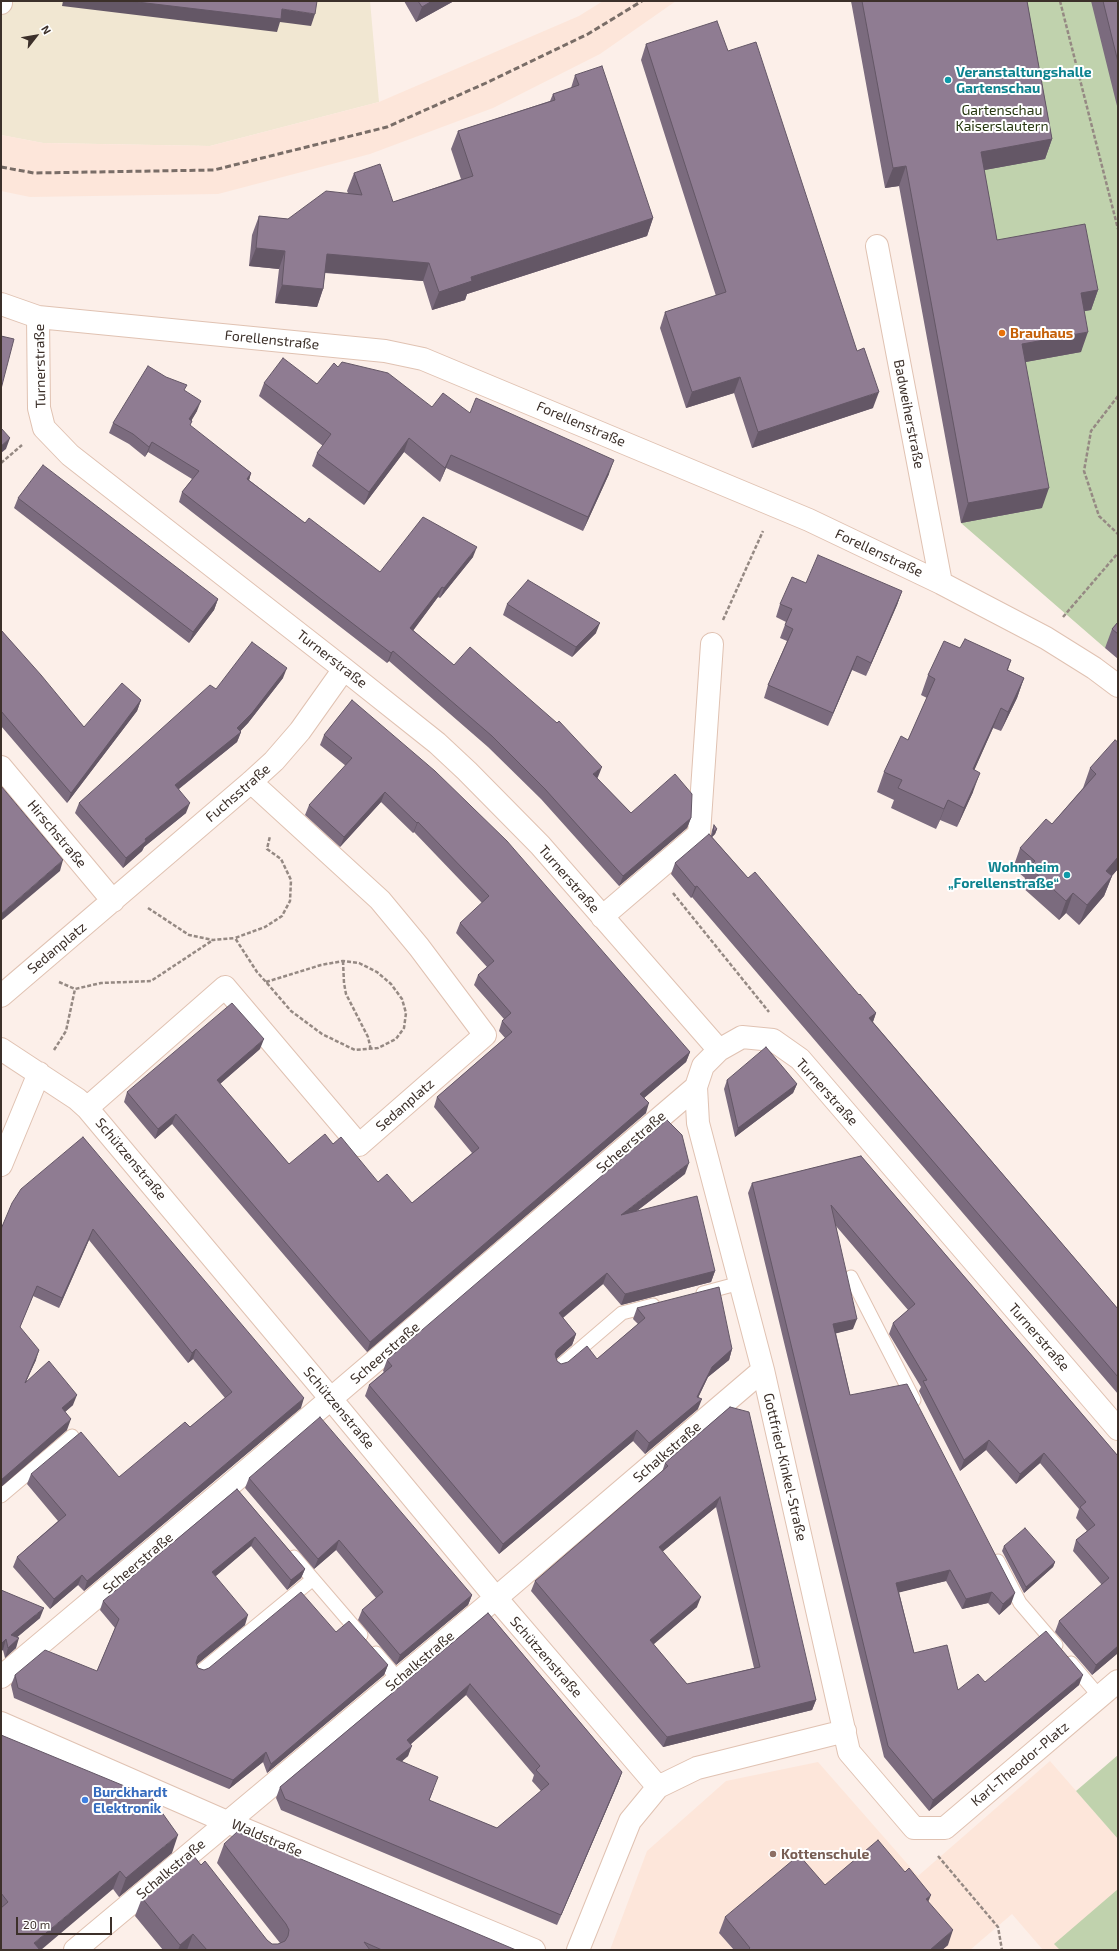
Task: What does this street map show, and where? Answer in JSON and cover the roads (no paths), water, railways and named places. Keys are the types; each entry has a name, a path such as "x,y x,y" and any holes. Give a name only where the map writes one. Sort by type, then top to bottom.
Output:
{"street":[{"name":"Badweiherstraße","path":"877,246 941,583"},
{"name":"Forellenstraße","path":"1,304 38,317 385,351 423,359 776,505 941,583 1046,638 1094,668 1118,686"},
{"name":"Turnerstraße","path":"38,317 39,408 44,428 70,455 437,743 467,771 540,845 719,1050 742,1038 773,1040 800,1059 1118,1429"},
{"path":"602,917 699,834 712,644"},
{"name":"Fuchsstraße","path":"120,894 274,761 300,731 344,669"},
{"name":"Hirschstraße","path":"1,768 120,894"},
{"name":"Sedanplatz","path":"87,1108 225,987 359,1145 485,1035 420,947 380,900 277,804 251,782"},
{"name":"Sedanplatz","path":"1,996 120,894"},
{"name":"Schützenstraße","path":"1,1049 40,1073 77,1099 87,1108 496,1598 658,1787"},
{"path":"696,1087 703,1066 719,1050"},
{"path":"1,1165 40,1073"},
{"name":"Gottfried-Kinkel-Straße","path":"696,1087 698,1123 762,1370 850,1752 914,1828"},
{"name":"Scheerstraße","path":"1,1677 237,1490 331,1399 696,1087"},
{"name":"Schalkstraße","path":"75,1950 226,1822 496,1598 762,1370"},
{"name":"Karl-Theodor-Platz","path":"914,1828 945,1828 1118,1681"},
{"name":"Waldstraße","path":"1,1723 226,1822 534,1950"},
{"path":"578,1950 630,1821 658,1787 697,1768 845,1731"},
{"path":"192,1851 207,1870"}],"lane":[{"path":"851,1277 921,1412"},
{"path":"688,1296 740,1283"},
{"path":"559,1367 622,1313 666,1302"},
{"path":"1,1496 72,1436"},
{"path":"991,1546 1020,1603 1099,1696"},
{"path":"287,1549 398,1679"},
{"path":"200,1672 313,1579"}],"railway":[{"path":"1,167 34,173 214,170 387,127 486,83 588,34 642,1"}],"place":[{"name":"Veranstaltungshalle Gartenschau","path":"948,80"},
{"name":"Brauhaus","path":"1002,333"},
{"name":"Wohnheim „Forellenstraße“","path":"1067,875"},
{"name":"Burckhardt Elektronik","path":"85,1800"},
{"name":"Kottenschule","path":"773,1854"}],"park label":[{"name":"Gartenschau Kaiserslautern","path":"1002,118"}]}
